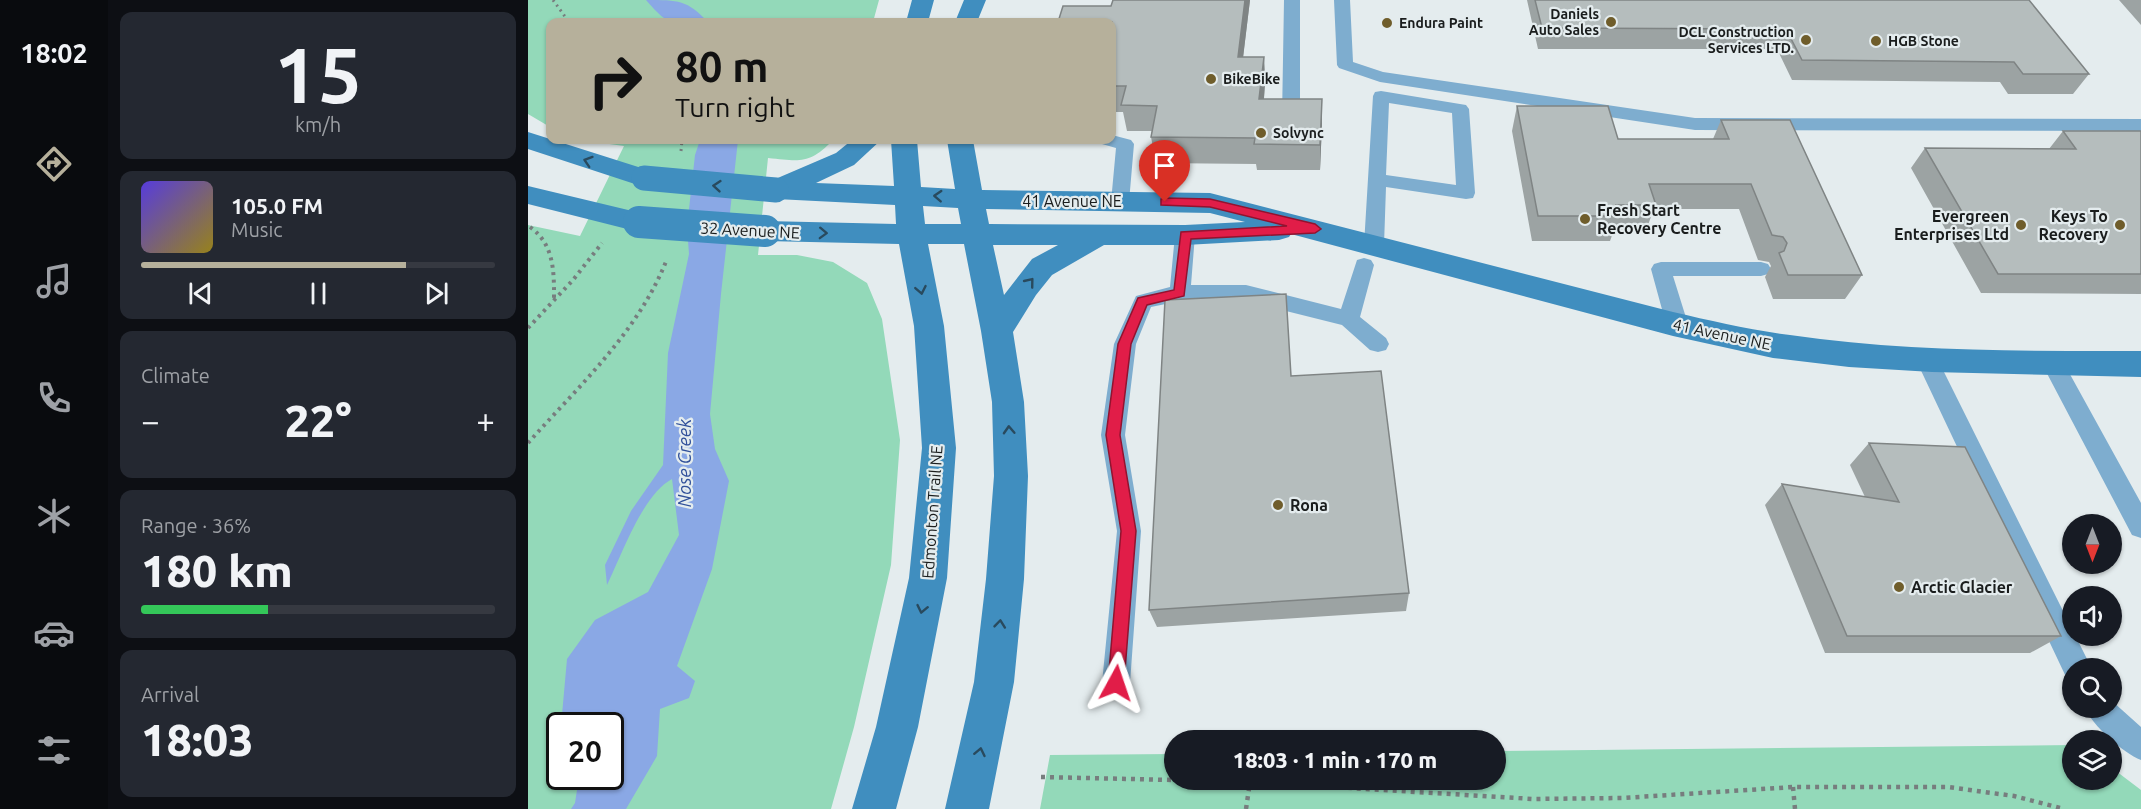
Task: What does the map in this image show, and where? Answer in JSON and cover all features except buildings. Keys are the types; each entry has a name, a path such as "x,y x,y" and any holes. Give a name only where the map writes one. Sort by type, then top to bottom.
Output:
{"main road":[{"path":"918,18 923,0"},
{"path":"968,18 975,0"},
{"path":"528,140 644,178 776,190 970,198"},
{"path":"776,190 846,159 863,144"},
{"name":"Edmonton Trail NE","path":"874,809 897,727 928,578 939,448 929,326 910,232 904,144"},
{"path":"961,144 976,232 998,331 1008,402 1011,476 994,682 967,809"},
{"name":"32 Avenue NE","path":"528,195 639,222 765,231 850,234 976,232"},
{"name":"41 Avenue NE","path":"970,198 1210,203 1315,229 1369,255 1746,340 1806,350 1927,360 2141,364"},
{"name":"41 Avenue NE","path":"976,232 1185,235 1315,229"},
{"path":"998,331 1025,287 1042,267 1103,233"}],"lane":[{"path":"1291,118 1292,0"},
{"path":"1342,0 1345,64 1380,77 1695,124 2141,124"},
{"path":"1348,319 1369,255 1378,180 1381,96 1460,109 1466,193 1378,180"},
{"path":"1116,142 1125,144 1120,202"},
{"path":"1180,293 1185,235"},
{"path":"1677,324 1661,269 1761,269"},
{"path":"1116,683 1128,531 1113,435 1125,344 1143,301 1180,293 1246,292 1348,319 1378,344"},
{"path":"1927,360 2072,658"},
{"path":"2053,364 2141,527"},
{"path":"2112,718 2138,739"}],"path":[{"path":"553,0 566,18"},
{"path":"680,162 682,144"},
{"path":"528,225 538,231 546,241 554,266 554,301"},
{"path":"528,328 554,301 606,238"},
{"path":"528,443 625,334 657,282 671,251"},
{"path":"1041,777 1164,780"},
{"path":"1792,787 1795,809"},
{"path":"1383,790 1533,799 1623,798 1792,787 1948,787 2014,796 2064,809"},
{"path":"1246,809 1249,790"}],"green space":[{"path":"528,0 879,0 874,18 546,18 546,125 528,114"},
{"path":"609,144 829,144 817,154 804,160 768,158 758,255 797,255 833,262 867,283 882,319 900,440 891,565 854,727 831,809 528,809 528,225 580,236 624,146"},
{"path":"2062,745 2062,790 2122,790 2122,776 2141,790 2141,809 1040,809 1050,755 1164,754 1164,790 1506,790 1506,751"}],"water":[{"path":"646,0 682,3 694,9 704,18 664,18"},
{"name":"Nose Creek","path":"699,144 738,144 710,414 715,449 729,481 712,569 677,666 695,681 689,698 660,709 657,756 626,809 571,809 575,803 577,790 624,790 624,712 562,712 567,659 595,620 648,592 679,535 672,479 651,498 642,512 607,585 605,565 631,511 663,465 668,353 689,254 687,227 695,155"}],"place":[{"name":"Daniels Auto Sales","path":"1611,22"},
{"name":"Endura Paint","path":"1387,23"},
{"name":"DCL Construction Services LTD.","path":"1806,40"},
{"name":"HGB Stone","path":"1876,41"},
{"name":"BikeBike","path":"1211,79"},
{"name":"Solvync","path":"1261,133"},
{"name":"Fresh Start Recovery Centre","path":"1585,219"},
{"name":"Evergreen Enterprises Ltd","path":"2021,225"},
{"name":"Keys To Recovery","path":"2120,225"},
{"name":"Rona","path":"1278,505"},
{"name":"Arctic Glacier","path":"1899,587"}],"route":[{"path":"1116,683 1128,531 1113,435 1125,344 1143,301 1180,293 1185,235 1315,229 1210,203 1165,202"}]}
